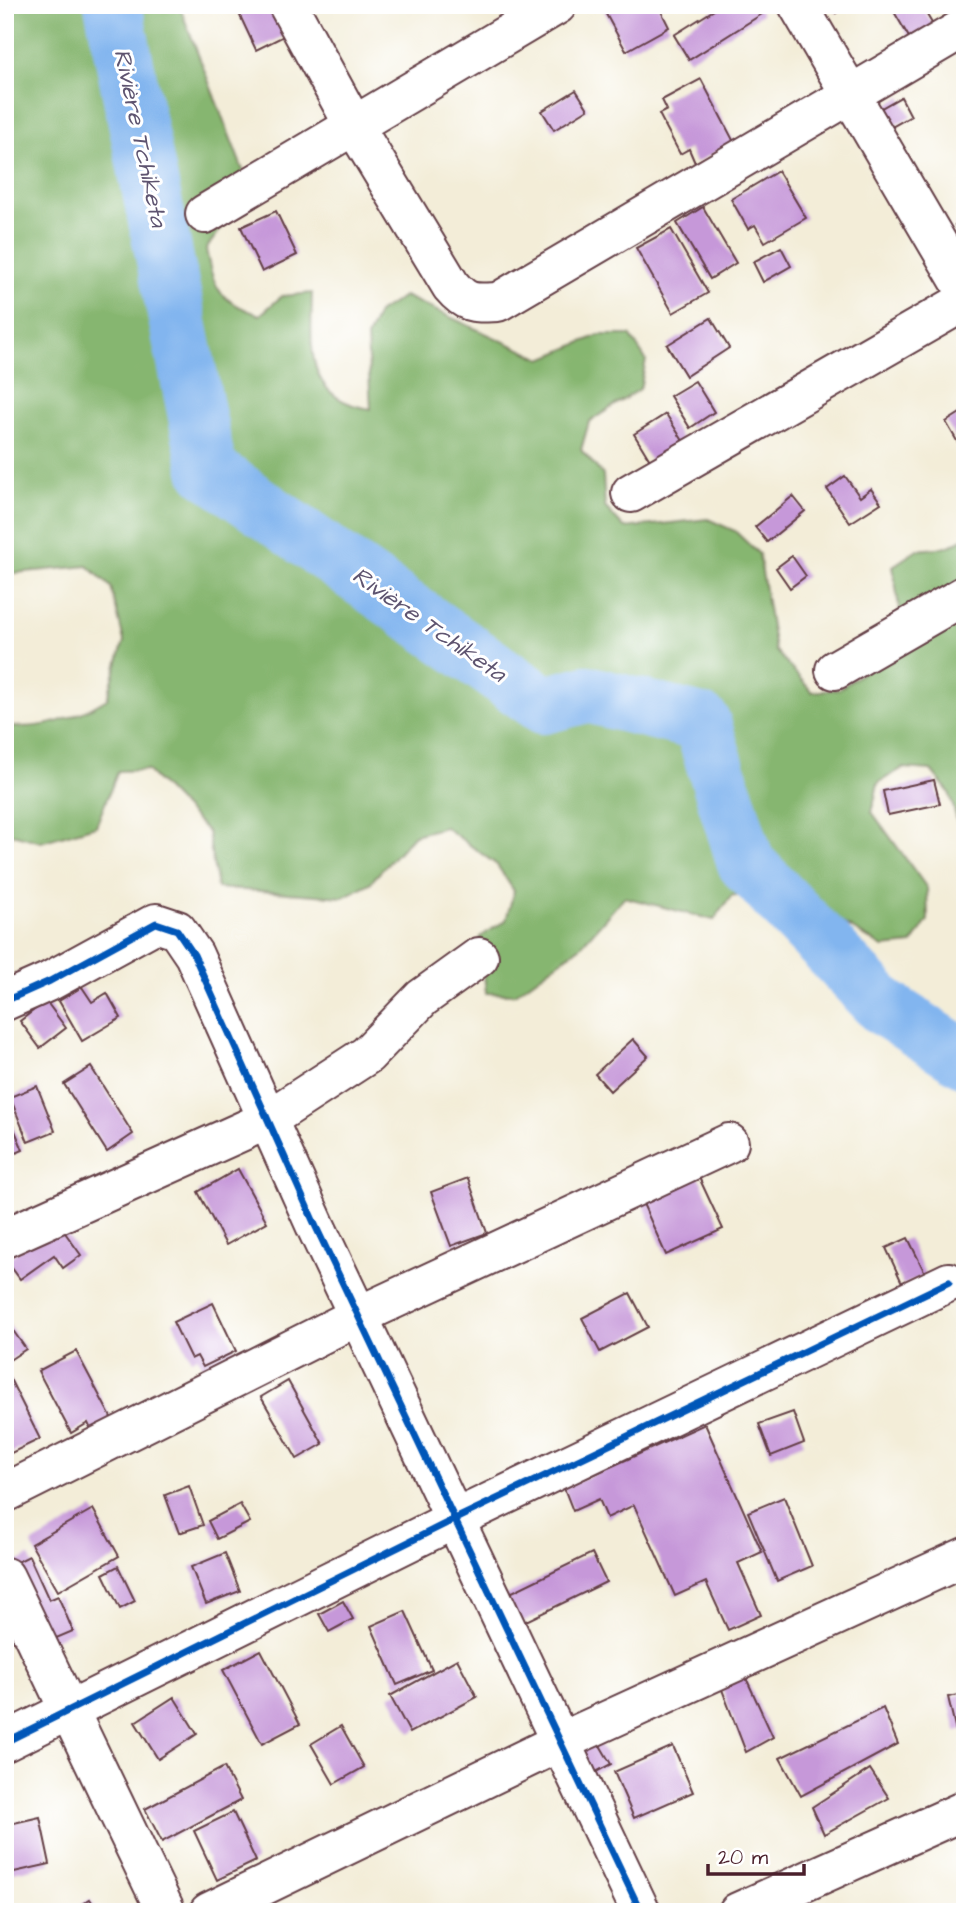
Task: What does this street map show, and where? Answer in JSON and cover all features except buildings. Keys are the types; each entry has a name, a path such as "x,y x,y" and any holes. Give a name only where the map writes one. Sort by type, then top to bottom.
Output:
{"street":[{"path":"288,5 353,124 451,286 462,299 487,302 498,302 965,27"},
{"path":"205,214 557,5"},
{"path":"798,5 965,290"},
{"path":"631,493 965,301"},
{"path":"835,670 965,595"},
{"path":"5,1001 50,981 156,923 177,930 194,955 267,1120 641,1912"},
{"path":"5,1238 267,1120 368,1055 422,998 479,957"},
{"path":"5,1493 360,1315 729,1143"},
{"path":"5,1742 454,1519 949,1282"},
{"path":"209,1912 560,1742 965,1557"},
{"path":"5,1577 71,1709 166,1912"},
{"path":"738,1912 965,1810"}],"green space":[{"path":"5,5 179,5 244,173 241,202 206,249 212,275 227,299 260,315 282,296 312,293 311,333 316,368 333,395 349,404 371,409 367,338 378,313 404,296 542,359 599,335 630,335 646,360 640,389 589,422 581,450 603,475 605,507 624,528 708,519 735,531 759,554 775,650 812,692 839,689 890,653 902,629 893,566 917,550 947,547 965,538 965,849 949,792 931,770 903,768 878,783 872,812 927,888 928,920 912,944 883,947 805,901 732,895 714,920 624,897 581,946 515,994 486,993 480,937 506,920 514,891 497,865 445,827 414,835 370,883 343,897 217,888 208,832 147,770 118,771 96,826 41,842 5,832 5,725 45,725 84,712 107,699 124,641 111,587 88,566 5,574"}],"waterway":[{"name":"Rivière Tchiketa","path":"113,5 208,470 544,705 587,694 702,723 746,863 884,1007 965,1059"}],"cycle path":[{"path":"5,1001 50,981 156,923 177,930 194,955 316,1227 641,1912"},
{"path":"5,1742 455,1519 949,1282"}]}
